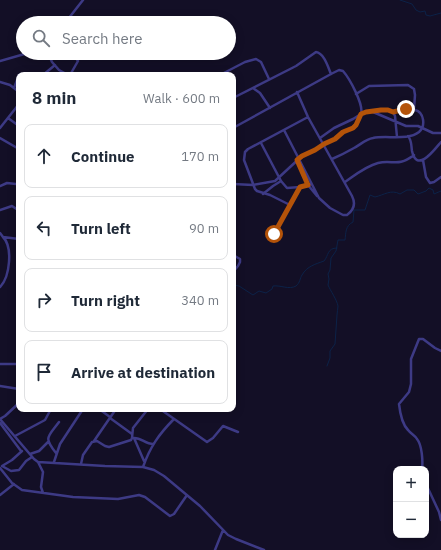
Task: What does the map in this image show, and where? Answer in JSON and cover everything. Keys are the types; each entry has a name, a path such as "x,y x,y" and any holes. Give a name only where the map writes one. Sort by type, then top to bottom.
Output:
{"street":[{"path":"70,16 83,0"},
{"path":"236,96 296,66 316,52 322,55 331,74"},
{"path":"0,61 16,56"},
{"path":"226,72 246,62 256,59 261,62 269,79"},
{"path":"52,60 62,72"},
{"path":"71,72 77,60"},
{"path":"47,72 55,65"},
{"path":"236,126 339,70 343,71 362,108 356,125 343,132 335,139 302,156 279,178 270,182 252,185 236,184"},
{"path":"1,83 14,88 16,83"},
{"path":"356,94 369,86 408,86 414,89 414,109"},
{"path":"252,88 260,93 270,108"},
{"path":"284,130 309,184 318,198 330,208 343,215 347,215 353,208 354,204 352,196 308,117 297,92"},
{"path":"0,128 16,108"},
{"path":"320,138 334,128 360,115 373,112 388,110 393,112 414,109 422,116 424,121 419,132 408,136 373,138 332,159"},
{"path":"373,112 408,126 422,127 433,133 441,133"},
{"path":"393,112 396,116 397,137"},
{"path":"290,205 270,195 257,191 252,185 244,155 248,149 308,117"},
{"path":"8,118 16,124"},
{"path":"408,136 411,140 414,156 417,159 423,160 427,158 441,142"},
{"path":"0,138 16,147"},
{"path":"261,143 279,178 287,188 300,187 309,184"},
{"path":"345,182 372,165 379,163 404,162 414,156"},
{"path":"423,160 426,177 430,183 441,177"},
{"path":"263,194 272,186 281,181"},
{"path":"0,186 7,183 16,184"},
{"path":"274,234 300,187"},
{"path":"0,210 12,206 16,209"},
{"path":"0,233 7,243 9,257 4,282 0,287"},
{"path":"3,237 16,239"},
{"path":"236,257 240,259 236,268"},
{"path":"0,278 4,282"},
{"path":"422,466 423,459 419,442 414,434 407,429 399,404 409,392 411,384 412,359 419,340 423,339 441,351"},
{"path":"0,364 16,364"},
{"path":"0,386 16,389"},
{"path":"16,405 0,419 24,448 38,462 42,472 41,487 43,493"},
{"path":"15,436 45,420 50,412"},
{"path":"54,462 60,444 81,412"},
{"path":"103,412 132,434"},
{"path":"81,464 84,453 113,412"},
{"path":"144,462 140,449 132,434 133,428 146,412"},
{"path":"164,412 207,442 213,438 221,426 238,432"},
{"path":"142,466 159,435 174,419"},
{"path":"30,454 39,451 48,442 49,435 59,422"},
{"path":"0,423 21,451"},
{"path":"94,441 109,447 133,438 153,444"},
{"path":"48,442 57,453"},
{"path":"1,467 12,460 24,448"},
{"path":"1,467 11,471 19,470 26,461 32,457"},
{"path":"38,462 105,466 142,466 154,470 164,476 200,506 222,530 236,539 264,550"},
{"path":"1,467 14,484 22,490 73,497 118,499 139,496 145,497 170,516 174,514 187,495"},
{"path":"0,495 14,484"},
{"path":"429,490 441,520"},
{"path":"215,550 222,530"}],"waterway":[{"path":"400,0 412,4 416,10 420,12 425,11 426,15 430,16 441,13"},
{"path":"327,366 330,358 330,351 335,344 338,306 328,285 328,274 330,270 331,258 336,251 338,240 345,240 347,228 353,222 354,210 365,210 370,195 375,197 391,192 400,194 407,190 414,190 418,194 429,188 433,190 434,194 441,191"},
{"path":"236,286 253,295 259,291 266,293 272,289 273,286 296,286 306,269 324,261 331,249 337,248"}],"route":[{"path":"274,234 300,187 308,185 297,160 335,139 343,132 353,128 359,120 361,114 381,110 390,110 393,112 406,109"}]}
